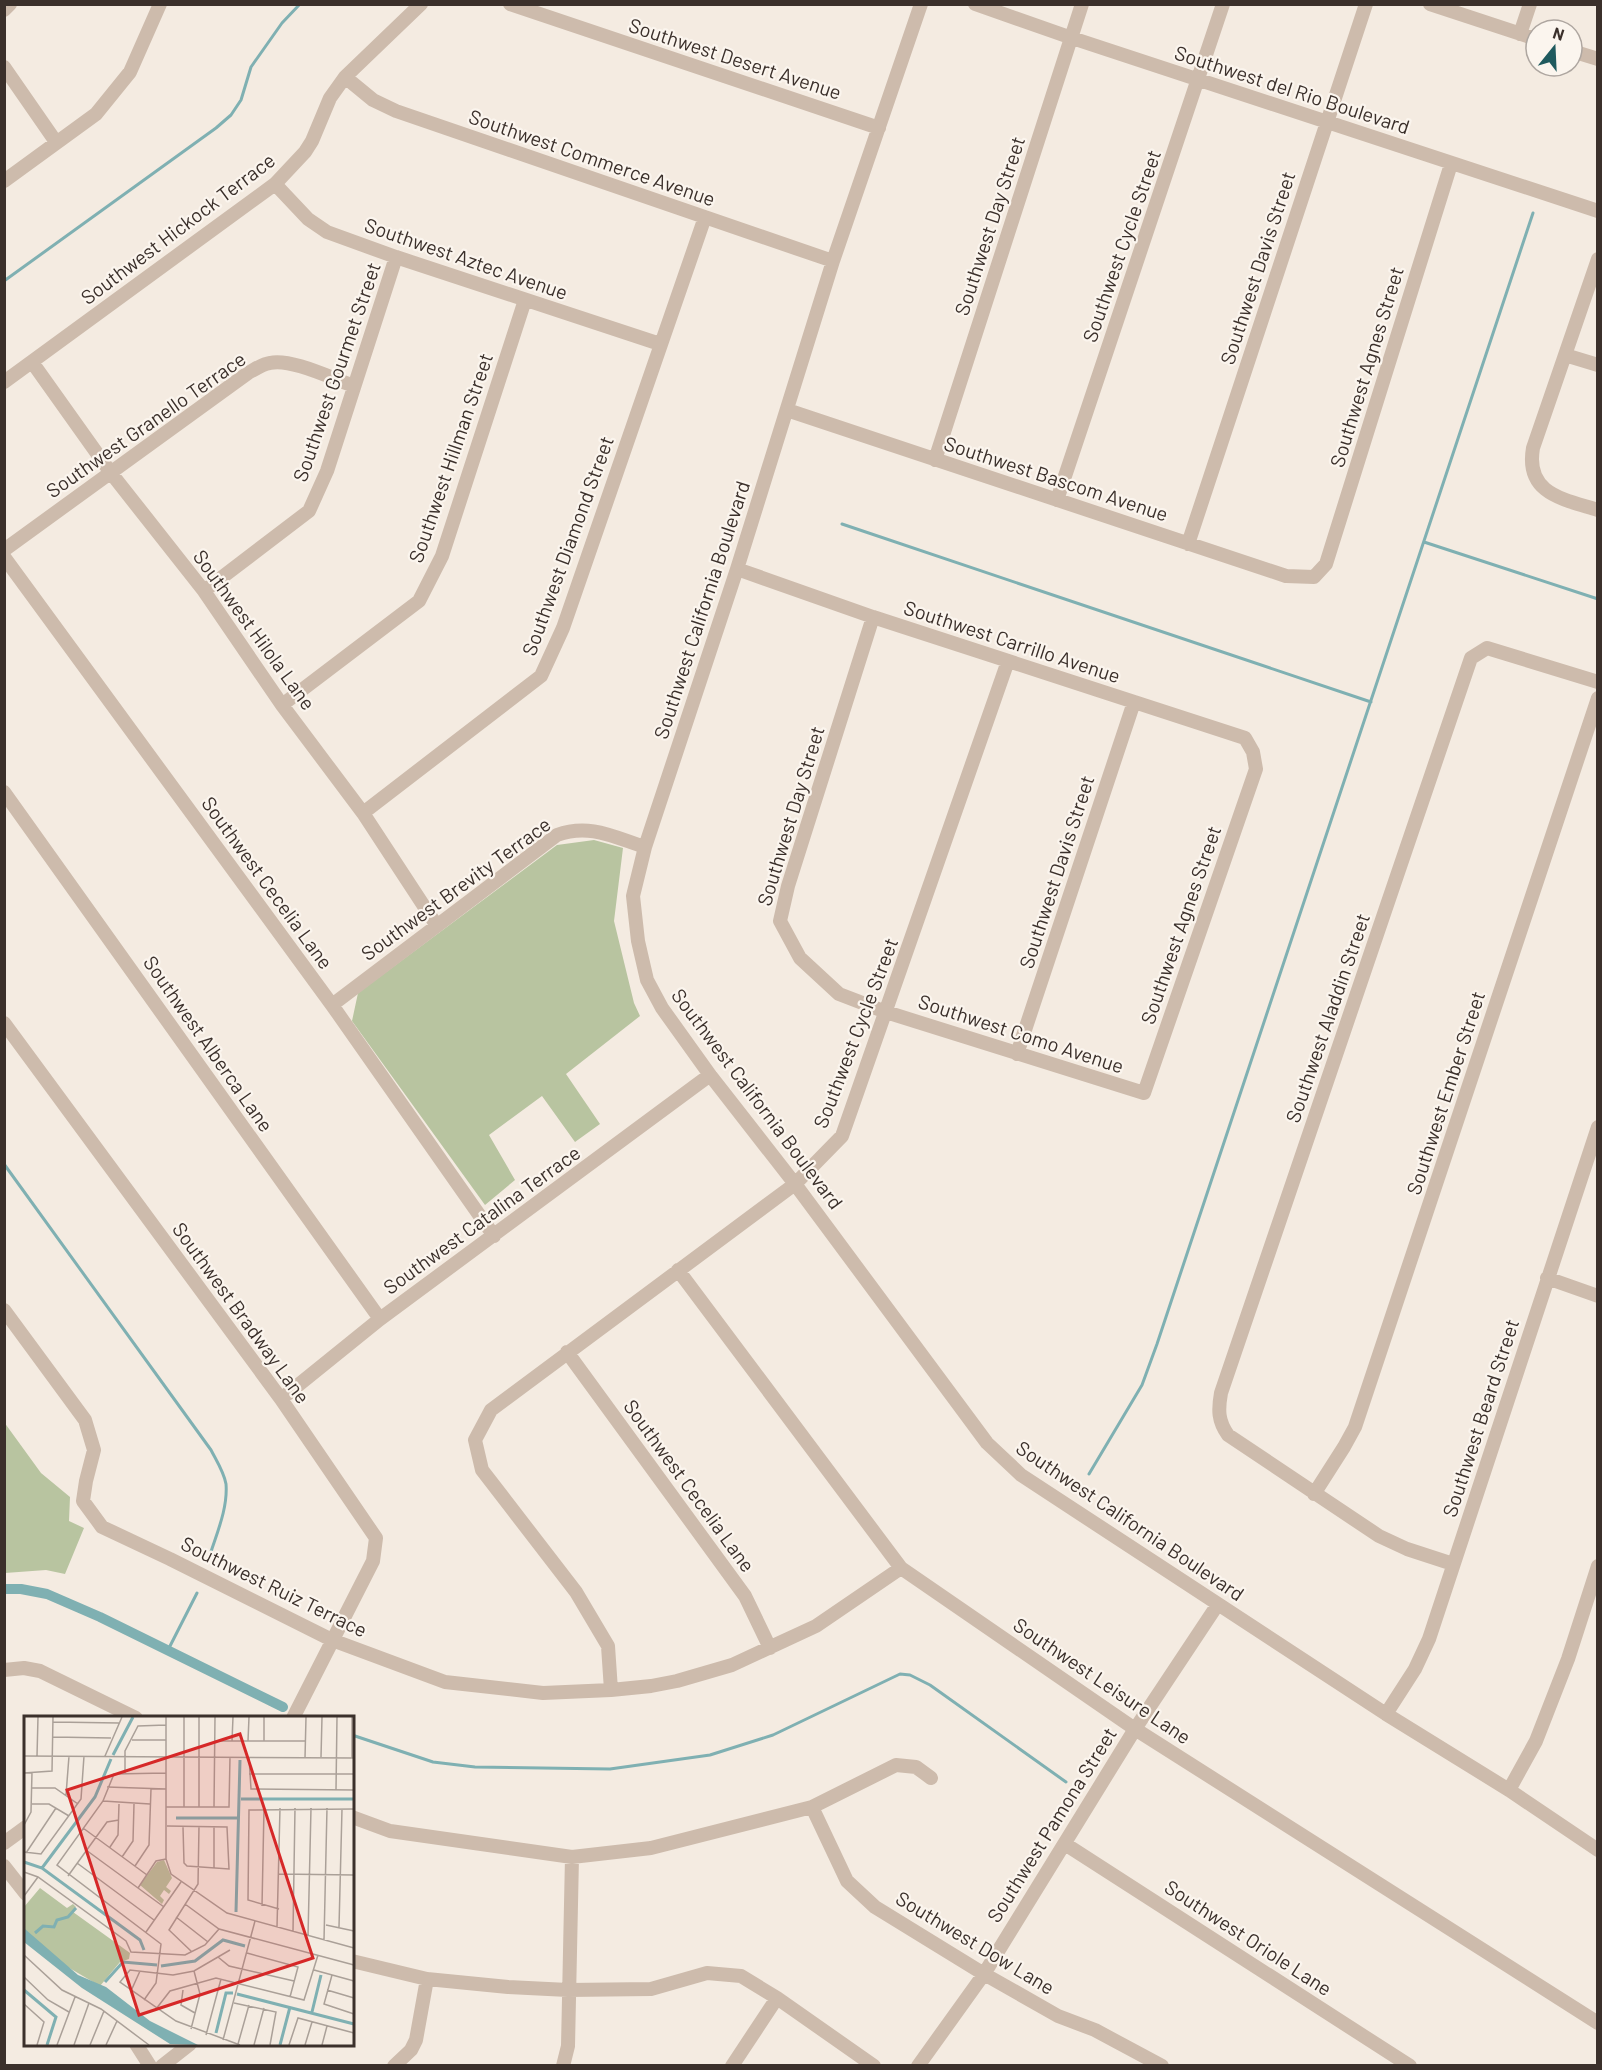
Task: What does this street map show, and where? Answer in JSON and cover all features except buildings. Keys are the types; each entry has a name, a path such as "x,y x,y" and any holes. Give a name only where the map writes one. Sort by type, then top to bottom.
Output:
{"street":[{"path":"4,10 10,4"},
{"path":"4,181 96,114 130,72 160,4"},
{"name":"Southwest Hickock Terrace","path":"4,382 275,184 305,152 330,98 345,77 421,4"},
{"name":"Southwest Desert Avenue","path":"510,4 536,9 879,128"},
{"name":"Southwest California Boulevard","path":"921,4 833,261 737,569 645,847 633,896 638,941 647,980 662,1008 710,1075 795,1184 987,1443 1004,1460 1021,1475 1386,1714 1509,1790 1598,1850"},
{"name":"Southwest del Rio Boulevard","path":"975,4 1598,211"},
{"name":"Southwest Day Street","path":"935,460 1082,4"},
{"name":"Southwest Cycle Street","path":"1057,500 1223,4"},
{"name":"Southwest Davis Street","path":"1188,544 1366,4"},
{"path":"1430,4 1524,35"},
{"path":"1520,34 1530,4"},
{"path":"4,67 56,142"},
{"name":"Southwest Commerce Avenue","path":"345,77 373,100 396,111 833,261"},
{"name":"Southwest Agnes Street","path":"1314,577 1326,564 1451,164"},
{"name":"Southwest Aztec Avenue","path":"275,184 308,219 327,232 660,344"},
{"name":"Southwest Diamond Street","path":"363,813 541,676 563,628 705,217"},
{"name":"Southwest Gourmet Street","path":"204,591 309,511 327,471 396,257"},
{"path":"1598,259 1533,448 1531,467 1540,484 1554,495 1598,510"},
{"name":"Southwest Hillman Street","path":"282,705 418,601 442,556 525,300"},
{"path":"1565,355 1598,365"},
{"name":"Southwest Hilola Lane","path":"32,362 111,473 204,591 282,705 363,813 437,926"},
{"name":"Southwest Granello Terrace","path":"4,550 248,373 269,363 299,367 354,386"},
{"name":"Southwest Bascom Avenue","path":"786,410 1286,576 1314,577"},
{"name":"Southwest Cecelia Lane","path":"4,557 332,1005 494,1236"},
{"name":"Southwest Carrillo Avenue","path":"737,569 873,618 1245,738 1253,752 1256,769"},
{"name":"Southwest Day Street","path":"873,618 788,886 780,921 800,958 839,994 886,1012"},
{"name":"Southwest Aladdin Street","path":"1314,1494 1228,1435 1222,1426 1218,1409 1232,1360 1471,658 1488,648 1598,682"},
{"name":"Southwest Cycle Street","path":"611,1690 608,1646 576,1592 483,1470 475,1440 491,1410 795,1184 842,1136 1008,661"},
{"name":"Southwest Ember Street","path":"1314,1494 1355,1427 1598,698"},
{"name":"Southwest Davis Street","path":"1017,1054 1134,702"},
{"name":"Southwest Agnes Street","path":"1144,1094 1256,769"},
{"name":"Southwest Alberca Lane","path":"4,792 380,1319"},
{"name":"Southwest Brevity Terrace","path":"332,1005 557,835 578,829 588,830 645,847"},
{"name":"Southwest Como Avenue","path":"886,1012 1144,1094"},
{"name":"Southwest Bradway Lane","path":"4,1023 281,1399 376,1538 373,1561 295,1716"},
{"name":"Southwest Catalina Terrace","path":"281,1399 380,1319 710,1075"},
{"name":"Southwest Beard Street","path":"1386,1714 1422,1656 1598,1127"},
{"name":"Southwest Leisure Lane","path":"678,1270 901,1568 1135,1729 1598,2023"},
{"path":"1547,1278 1598,1296"},
{"name":"Southwest Ruiz Terrace","path":"4,1310 85,1420 94,1449 83,1502 102,1527 332,1640 445,1682 543,1693 611,1690 677,1681 732,1665 816,1626 901,1568"},
{"name":"Southwest Cecelia Lane","path":"567,1352 746,1596 771,1648"},
{"path":"1314,1494 1390,1542 1453,1564"},
{"path":"1509,1790 1536,1741 1568,1659 1598,1566"},
{"name":"Southwest Pamona Street","path":"918,2066 984,1974 1135,1729 1218,1604"},
{"path":"4,1670 24,1668 40,1671 128,1716"},
{"path":"354,1818 390,1831 572,1857 651,1848 812,1807 896,1765 915,1767 931,1778"},
{"name":"Southwest Dow Lane","path":"812,1807 847,1881 875,1907 1058,2016 1095,2030 1162,2066"},
{"path":"4,1843 24,1828"},
{"name":"Southwest Oriole Lane","path":"1065,1844 1410,2066"},
{"path":"563,2066 568,2046 572,1857"},
{"path":"4,1866 24,1891"},
{"path":"354,1961 427,1979 508,1988 651,1989 707,1973 741,1976 777,1998 874,2066"},
{"path":"394,2066 411,2050 416,2040 427,1979"},
{"path":"732,2066 777,1998"},
{"path":"137,2046 150,2066"},
{"path":"162,2066 187,2046"}],"green space":[{"path":"594,840 623,848 614,921 634,1003 640,1016 566,1074 600,1124 575,1142 542,1096 489,1135 515,1180 485,1205 352,1021 358,993 557,845"},
{"path":"4,1422 41,1473 70,1497 69,1521 84,1528 65,1574 46,1570 5,1573"}],"waterway":[{"path":"4,281 231,115 241,100 251,67 282,23 300,4"},
{"path":"1089,1474 1142,1385 1157,1344 1533,213"},
{"path":"842,524 1371,702"},
{"path":"1424,542 1598,599"},
{"path":"4,1164 211,1450 222,1471 226,1484 225,1503 209,1558"},
{"path":"4,1589 21,1589 47,1594 100,1617 283,1707"},
{"path":"168,1650 197,1593"},
{"path":"354,1736 433,1762 475,1767 610,1769 710,1755 773,1735 900,1674 910,1675 930,1685 1066,1782"}]}
